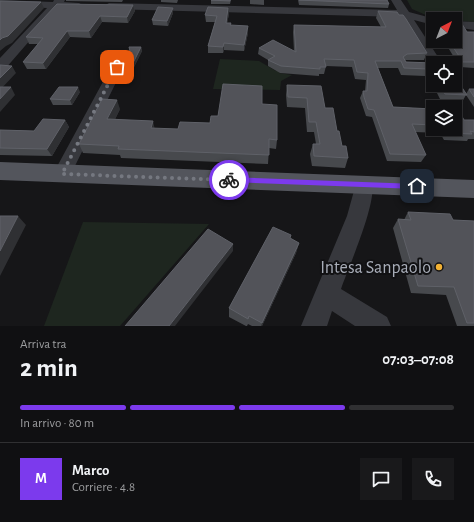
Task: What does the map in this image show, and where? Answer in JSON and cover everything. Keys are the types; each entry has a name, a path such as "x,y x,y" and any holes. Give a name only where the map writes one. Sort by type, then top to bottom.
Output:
{"main road":[{"path":"0,171 474,189"}],"street":[{"path":"396,0 431,56"},
{"path":"0,4 58,2 91,6 150,4 405,14 426,20"},
{"path":"0,66 58,2"},
{"path":"462,26 472,28"},
{"path":"62,174 124,54"},
{"path":"314,326 357,216 364,185"},
{"path":"327,294 378,326"}],"shaded area":[{"path":"407,0 474,0 474,22 462,21 462,12 426,12 426,15 412,9"},
{"path":"220,59 259,61 276,71 279,70 279,73 292,75 281,81 280,90 213,89"},
{"path":"83,222 209,224 120,326 44,326"}],"building":[{"path":"299,0 387,0 389,4"},
{"path":"0,1 41,2 8,36 0,40"},
{"path":"57,4 133,5 127,17 100,16 89,31 67,31 43,63 23,62 43,38 26,37"},
{"path":"158,7 173,8 167,21 152,20"},
{"path":"208,7 228,8 226,23 231,23 230,25 248,26 244,45 224,43 223,47 208,46 217,16 205,15"},
{"path":"378,11 397,12 399,15 403,15 427,53 407,54 403,57 406,62 426,63 426,69 404,68 401,61 375,61 393,107 426,109 426,125 412,124 426,155 390,154 374,110 368,109 364,97 363,91 367,91 368,73 357,72 354,60 324,59 326,67 320,67 320,69 281,66 268,60 275,56 259,48 273,40 296,52 294,25 386,27"},
{"path":"462,24 467,32 474,32 474,62 463,62 462,56 459,56 454,48 462,48"},
{"path":"129,47 141,47 127,75 118,75 130,51"},
{"path":"0,65 12,66 0,78"},
{"path":"223,84 262,86 262,104 277,105 277,140 269,139 269,155 118,149 119,146 79,144 102,99 117,100 107,119 153,121 151,128 178,129 180,122 210,123 211,116 218,116"},
{"path":"287,85 321,86 325,108 333,108 337,131 339,131 342,146 346,146 348,158 314,156 313,144 320,144 316,122 309,122 307,98 288,97"},
{"path":"0,87 11,87 0,99"},
{"path":"59,87 78,87 70,100 50,99"},
{"path":"462,88 467,95 445,94 444,92 462,92"},
{"path":"469,89 474,89 474,97"},
{"path":"462,116 464,120 474,120 474,132 470,131 472,134 462,134"},
{"path":"43,119 65,120 47,149 0,148 0,130 34,131"},
{"name":"Intesa Sanpaolo","path":"408,212 450,214 453,220 474,221 474,323 467,323 454,287 418,286 398,219 411,220"},
{"path":"0,216 18,216 0,251"},
{"path":"273,227 291,235 290,238 299,243 262,323 249,316 248,319 229,308"},
{"path":"208,229 233,244 169,326 125,326"}],"way so far":[{"path":"117,67 62,174 229,180"}],"place":[{"name":"Intesa Sanpaolo","path":"439,267"}],"route":[{"path":"229,180 417,186"}]}
